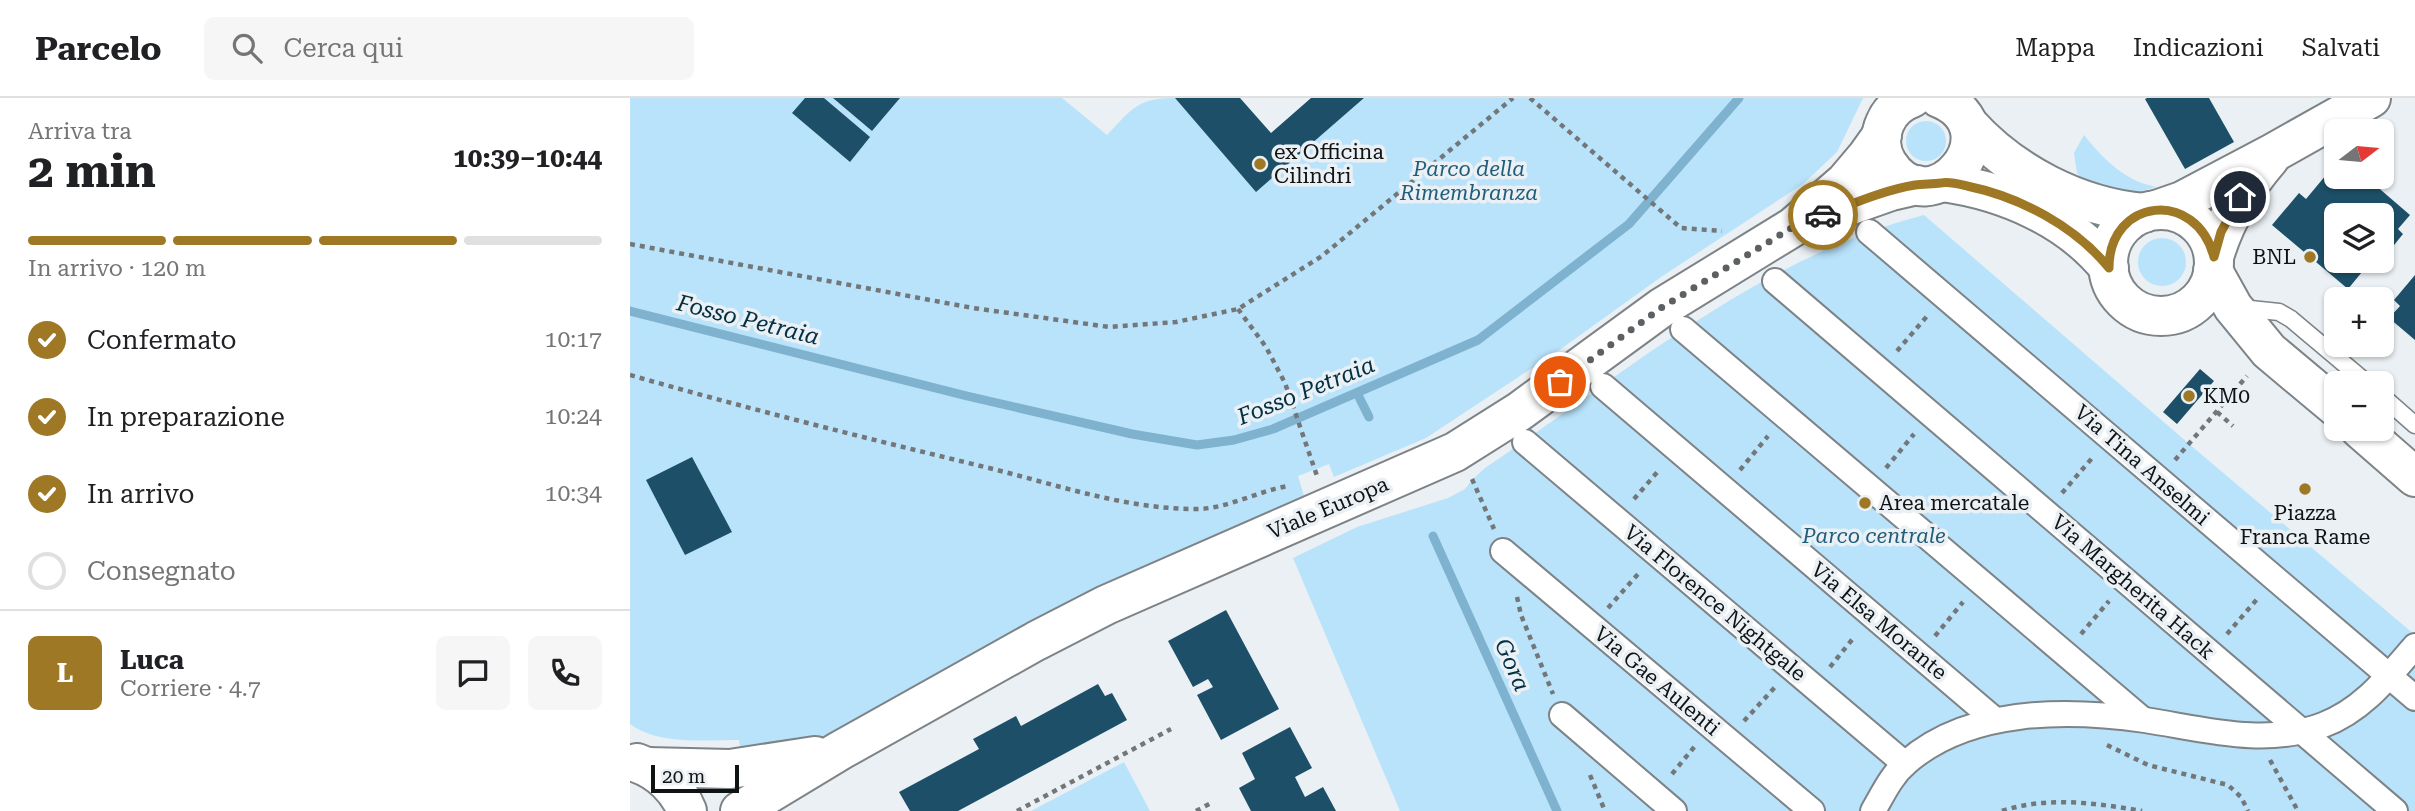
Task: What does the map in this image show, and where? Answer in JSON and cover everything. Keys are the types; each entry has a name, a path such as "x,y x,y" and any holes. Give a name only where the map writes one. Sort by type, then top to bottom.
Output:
{"main road":[{"name":"Viale Europa","path":"740,811 841,750 1036,641 1105,606 1455,452 1512,416 1661,308 1793,227 1857,170 1882,135 1890,113 1898,105 1912,98"},
{"path":"1939,98 1955,106 1988,146 2044,182 2117,211 2170,211 2194,222 2204,232 2213,264 2259,362"},
{"path":"2273,153 2248,184 2221,232 2207,290 2201,298 2185,310 2161,316 2132,307 2120,296 2113,283 2109,256 2117,234 2124,225 2150,211 2182,201 2371,98"},
{"path":"1930,183 1952,177 1965,163 1970,144 1968,124"},
{"path":"1882,135 1881,148 1886,161 1904,180 1976,188 2005,197 2076,235 2093,249 2109,268"},
{"name":"Viale Europa","path":"1793,227 1891,191 1930,183"},
{"path":"2176,314 2199,320 2259,362 2324,400"},
{"path":"2374,441 2415,477"},
{"name":"Viale Europa","path":"639,764 730,769 785,762 841,750"},
{"name":"Viale Europa","path":"639,764 668,781 683,800 687,811"}],"street":[{"name":"Via Tina Anselmi","path":"1869,232 2415,698"},
{"name":"Via Margherita Hack","path":"1774,281 2395,811"},
{"path":"1683,329 2142,719"},
{"name":"Via Elsa Morante","path":"1603,386 1995,720"},
{"name":"Via Florence Nightgale","path":"1525,442 1905,764"},
{"name":"Via Gae Aulenti","path":"1503,551 1812,811"},
{"path":"1873,811 1888,784 1905,764 1938,741 1961,730 2020,715 2097,715 2254,736 2302,731 2324,725 2369,698 2415,646"},
{"path":"1562,715 1674,811"}],"lane":[{"path":"2233,307 2279,312 2353,371"},
{"path":"2394,407 2415,425"}],"path":[{"path":"630,244 973,309 1109,327 1176,322 1238,309 1322,256 1513,98"},
{"path":"1530,98 1681,228 1726,231"},
{"path":"1880,371 1944,296"},
{"path":"1238,309 1266,347 1285,383 1315,470"},
{"path":"2159,479 2259,362"},
{"path":"630,375 744,408 1112,501 1199,509 1267,489 1291,485 1298,489"},
{"path":"2217,412 2233,426"},
{"path":"1870,488 1930,414"},
{"path":"1724,489 1785,415"},
{"path":"2046,513 2110,437"},
{"path":"1617,520 1676,449"},
{"path":"1467,469 1503,551 1521,615 1562,715"},
{"path":"1591,626 1656,554"},
{"path":"2211,654 2274,578"},
{"path":"2065,654 2125,581"},
{"path":"1919,656 1980,582"},
{"path":"1813,687 1873,616"},
{"path":"1655,794 1792,669"},
{"path":"2058,715 2109,746 2148,765 2228,785 2241,797 2248,811"},
{"path":"1017,811 1171,729"},
{"path":"2254,736 2298,811"},
{"path":"1590,774 1605,811"},
{"path":"1196,811 1210,803"},
{"path":"2002,811 2046,803 2099,803 2142,811"}],"green space":[{"name":"Parco della Rimembranza","path":"630,98 1062,98 1107,135 1143,103 1175,98 1256,191 1364,98 1863,98 1837,152 1803,184 1661,277 1558,351 1426,438 1334,477 1329,464 1298,476 1304,496 1111,582 833,735 799,746 741,755 739,740 668,738 641,731 630,724"},
{"path":"1926,121 1934,122 1940,127 1945,133 1945,149 1940,155 1934,160 1926,161 1918,160 1912,155 1907,149 1906,141 1907,133 1912,127 1918,122"},
{"path":"2084,135 2099,153 2125,175 2157,187 2129,194 2084,182 2077,173 2074,153"},
{"name":"Parco centrale","path":"1924,215 2415,635 2415,811 1400,811 1293,558 1357,527 1448,498 1465,489 1485,468 1695,322 1749,289 1805,259 1863,234"},
{"path":"2162,238 2179,245 2186,262 2179,279 2162,286 2145,279 2138,262 2145,245"},
{"path":"1124,762 1150,811 1031,811"}],"building":[{"path":"805,98 824,98 870,137 850,162 792,113"},
{"path":"833,98 900,98 872,131"},
{"name":"ex Officina Cilindri","path":"1175,98 1240,98 1271,133 1311,98 1364,98 1256,192"},
{"path":"2209,98 2234,142 2185,169 2145,99"},
{"path":"2324,177 2324,189 2380,189 2410,215 2398,229 2403,234 2394,245 2394,203 2324,203 2324,269 2272,225 2299,193 2306,199"},
{"path":"2329,273 2361,273 2350,287 2346,287"},
{"path":"2415,275 2415,340 2394,322 2394,313 2400,306 2394,300"},
{"name":"KM0","path":"2200,369 2214,381 2177,424 2163,412"},
{"path":"692,457 732,532 685,555 646,480"},
{"path":"1226,610 1279,709 1221,740 1197,695 1213,687 1208,679 1193,687 1168,641"},
{"path":"1098,684 1105,696 1112,693 1127,720 958,811 910,811 899,792 979,749 973,739 1016,716 1021,726"},
{"path":"1290,727 1312,768 1295,777 1305,797 1323,787 1336,811 1251,811 1239,788 1255,779 1242,753"}],"waterway":[{"name":"Fosso Petraia","path":"630,311 967,396 1132,434 1197,445 1234,440 1273,429 1478,340 1629,224 1739,98"},
{"path":"1357,393 1369,417"},
{"name":"Gora","path":"1433,536 1557,811"}],"way so far":[{"path":"1560,382 1661,308 1793,227 1823,215"}],"place":[{"name":"ex Officina Cilindri","path":"1260,164"},
{"name":"BNL","path":"2310,257"},
{"name":"KM0","path":"2189,396"},
{"name":"Piazza Franca Rame","path":"2305,489"},
{"name":"Area mercatale","path":"1865,503"}],"route":[{"path":"1823,215 1891,191 1917,185 1943,182 1960,184 2005,197 2059,224 2093,249 2109,268 2112,245 2124,225 2144,213 2156,210 2183,215 2194,222 2204,232 2214,257 2221,232 2240,197"}]}
